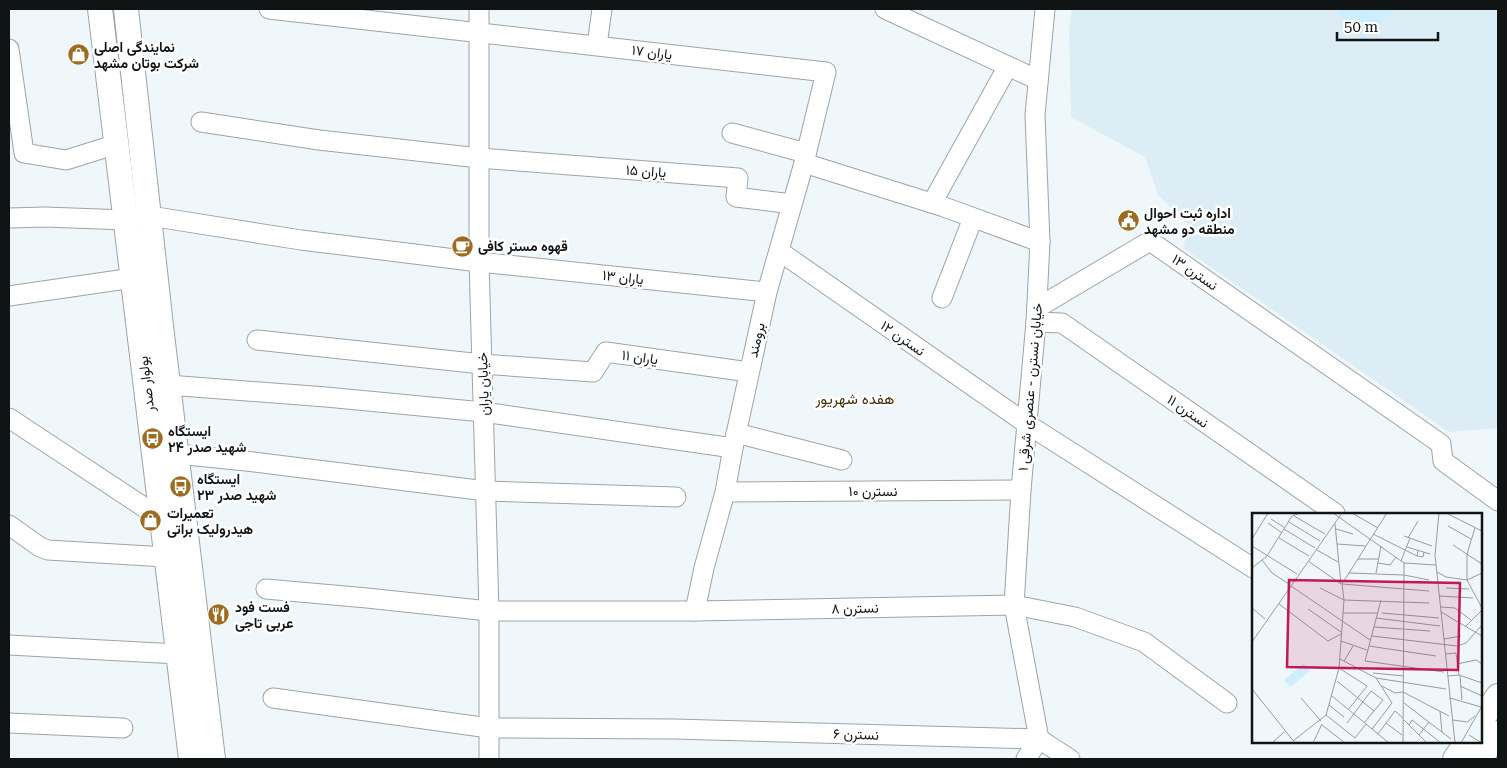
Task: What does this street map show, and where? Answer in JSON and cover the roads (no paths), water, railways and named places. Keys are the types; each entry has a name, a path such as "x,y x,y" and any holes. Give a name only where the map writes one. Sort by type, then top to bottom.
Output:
{"main road":[{"name":"بولوار صدر","path":"100,9 190,759"},
{"name":"بولوار صدر","path":"126,9 168,385 213,759"},
{"path":"1480,759 1485,722 1498,696"},
{"path":"1455,759 1465,743"}],"street":[{"name":"یاران ۱۷","path":"269,9 826,72"},
{"name":"خیابان یاران","path":"479,9 479,262 489,611 489,759"},
{"path":"597,45 602,9"},
{"path":"885,9 1038,80"},
{"name":"خیابان نسترن - عنصری شرقی ۱","path":"1045,9 1035,115 1040,242 1014,605 1039,739 1060,759"},
{"path":"9,53 24,153 66,160 117,144"},
{"path":"932,203 1008,66"},
{"name":"برومند","path":"695,611 704,568 725,492 734,441 767,292 805,158 826,72"},
{"path":"201,122 319,140 479,158"},
{"path":"732,133 1040,242"},
{"name":"یاران ۱۵","path":"479,158 738,178 736,197 792,204"},
{"name":"یاران ۱۳","path":"9,218 14,216 126,220 150,216 301,240 479,262 767,292"},
{"path":"942,298 973,218"},
{"name":"نسترن ۱۳","path":"1036,315 1150,241 1441,444 1442,462 1498,501"},
{"name":"نسترن ۱۲","path":"779,251 1027,424 1252,567"},
{"path":"9,296 133,278"},
{"name":"نسترن ۱۱","path":"1036,315 1062,323 1335,513"},
{"path":"257,340 482,364"},
{"name":"یاران ۱۱","path":"482,364 593,372 606,352 749,372"},
{"path":"168,385 484,412 734,441 842,460"},
{"path":"9,418 162,519"},
{"path":"177,454 486,492 676,497"},
{"name":"نسترن ۱۰","path":"725,492 1021,490"},
{"path":"10,527 40,547 54,551 166,557"},
{"name":"نسترن ۸","path":"266,589 489,611 695,611 1014,605 1075,617 1144,642 1227,703"},
{"path":"9,645 178,654"},
{"name":"نسترن ۶","path":"273,698 489,728 674,729 1039,739"},
{"path":"9,723 123,728"},
{"path":"1026,759 1039,739"}],"place":[{"name":"نمایندگی اصلی شرکت بوتان مشهد","path":"78,55"},
{"name":"اداره ثبت احوال منطقه دو مشهد","path":"1128,221"},
{"name":"قهوه مستر کافی","path":"462,246"},
{"name":"ایستگاه شهید صدر ۲۴","path":"152,439"},
{"name":"ایستگاه شهید صدر ۲۳","path":"181,487"},
{"name":"تعمیرات هیدرولیک براتی","path":"151,521"},
{"name":"فست فود عربی تاجی","path":"219,615"}],"district":[{"name":"هفده شهریور","path":"855,399"}]}
